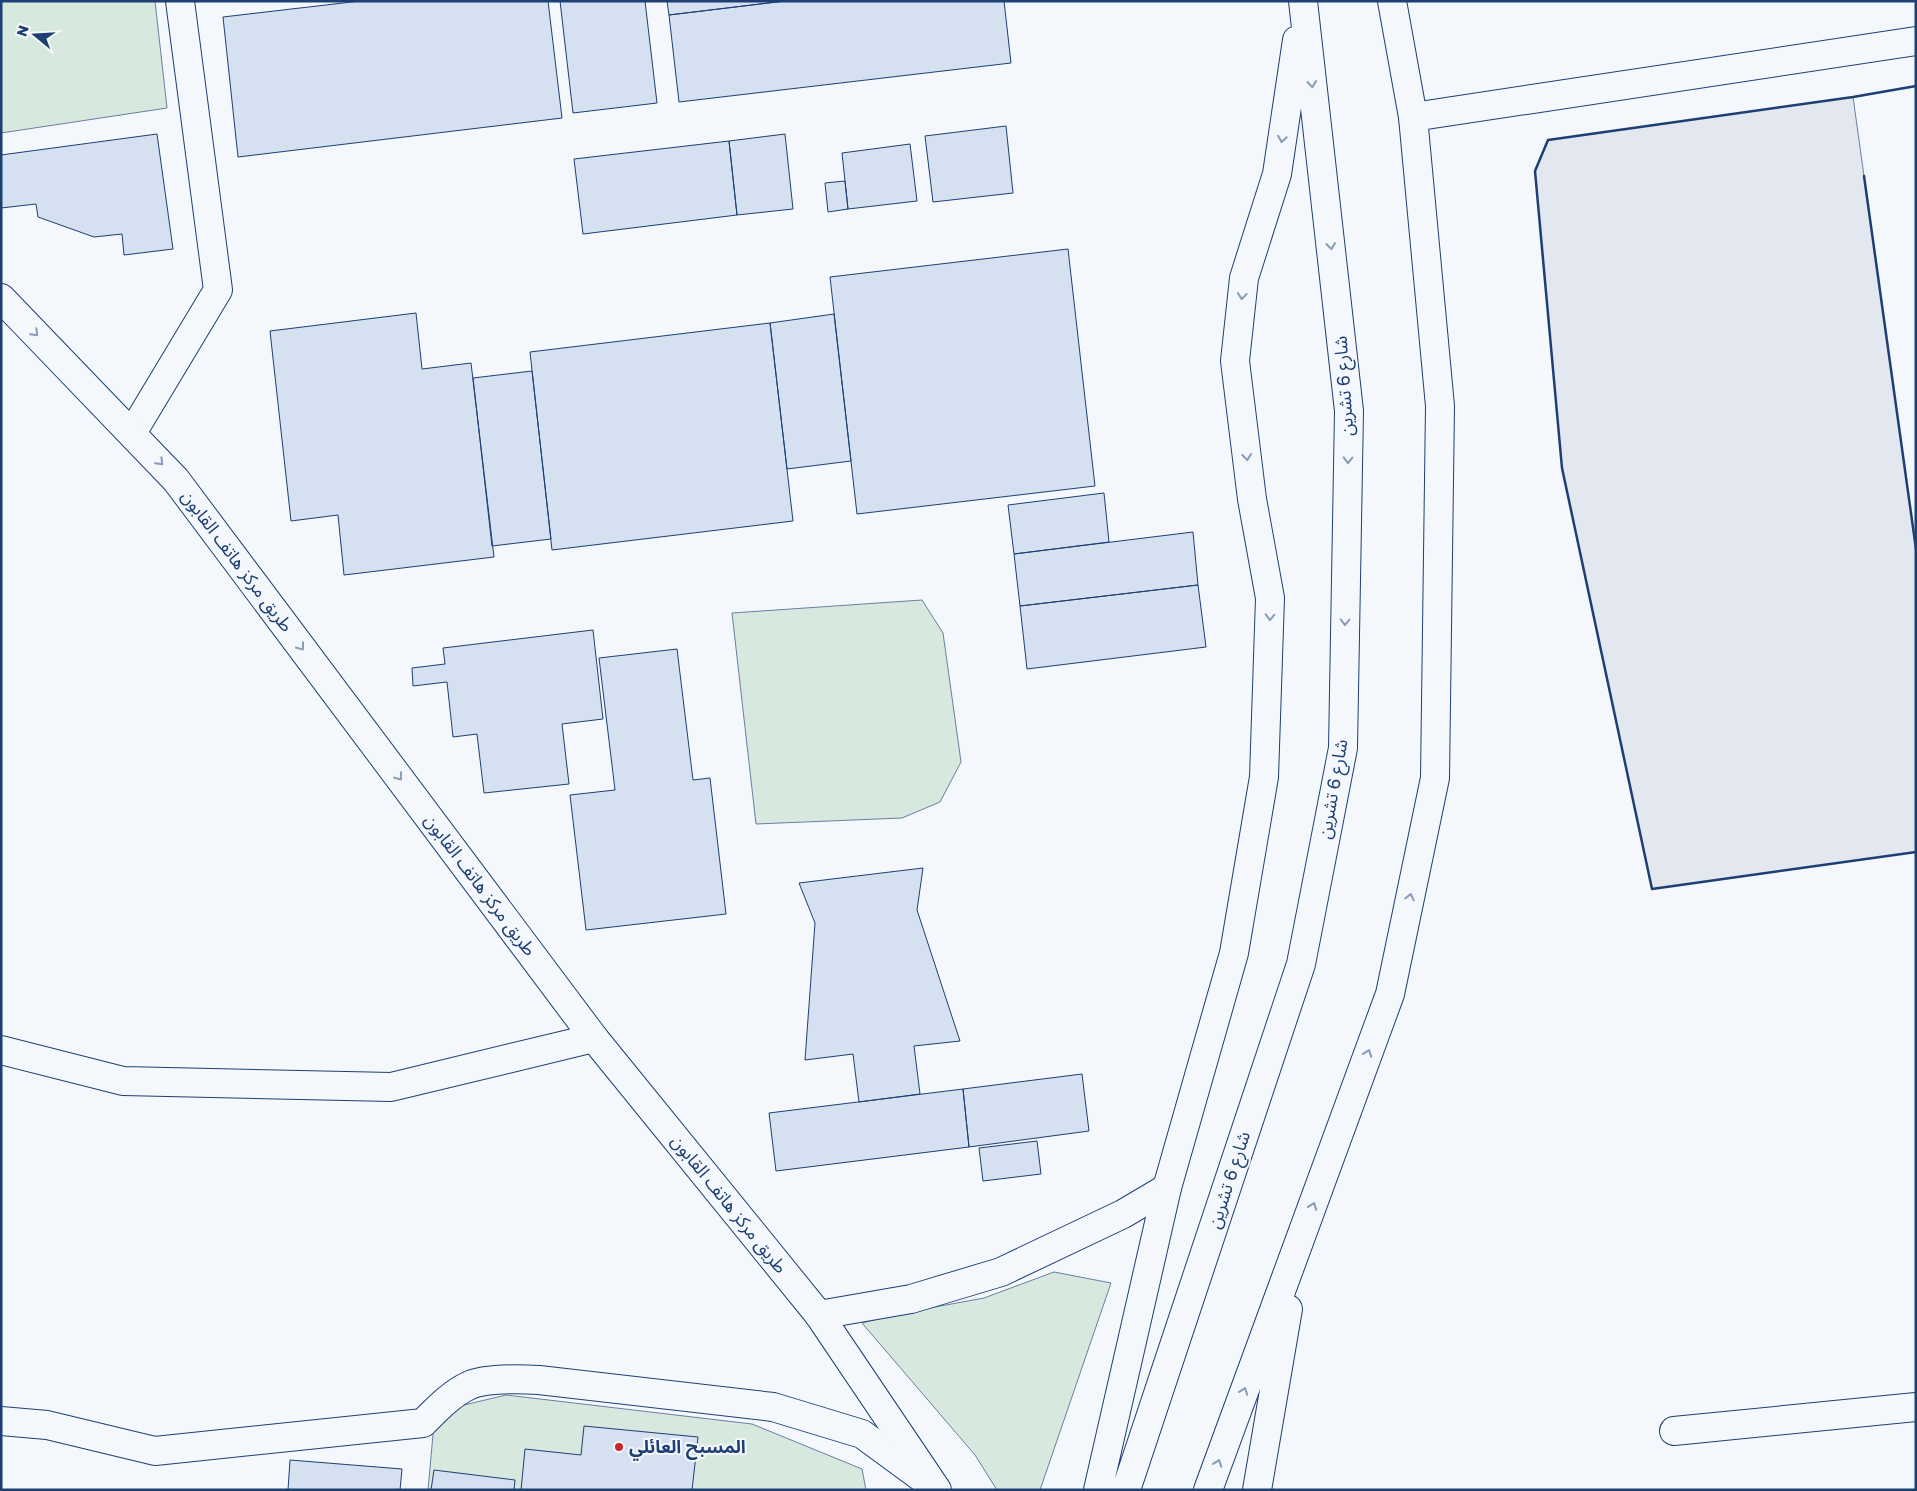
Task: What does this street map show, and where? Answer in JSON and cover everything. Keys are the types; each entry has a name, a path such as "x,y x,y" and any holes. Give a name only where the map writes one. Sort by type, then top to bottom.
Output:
{"main road":[{"path":"132,433 218,290 180,1"},
{"path":"1208,1490 1390,994 1435,778 1440,406 1413,117 1392,1"},
{"path":"1098,1490 1167,1188 1234,953 1264,777 1270,598 1252,499 1236,361 1244,278 1277,174 1303,3"},
{"name":"شارع 6 تشرين","path":"1126,1490 1301,964 1343,748 1349,411 1303,3"},
{"path":"1413,117 1916,41"},
{"name":"طريق مركز هاتف القابون","path":"1,298 176,480 594,1038 819,1315 935,1488"},
{"path":"1,1050 124,1081 392,1087 594,1038"},
{"path":"819,1315 911,1299 1001,1272 1123,1214 1167,1188"},
{"path":"1257,1490 1300,1242"},
{"path":"1,1421 47,1425 155,1451 423,1423 446,1401 469,1385 510,1379 539,1380 773,1407 862,1434 935,1488"},
{"path":"1674,1431 1916,1407"}],"shaded area":[{"path":"1,1 155,1 167,108 1,133"},
{"path":"1853,97 1916,549 1916,852 1652,889 1562,468 1535,171 1548,140"},
{"path":"922,600 943,633 961,762 940,802 902,818 756,824 732,613"},
{"path":"1054,1272 1111,1283 1040,1490 997,1490 975,1455 862,1323 897,1314 984,1298"},
{"name":"المسبح العائلي","path":"506,1395 752,1424 862,1469 866,1490 428,1490 435,1412"}],"building":[{"path":"360,1 548,1 562,118 238,157 223,17"},
{"path":"560,1 645,1 657,103 573,113"},
{"path":"667,1 785,1 669,15"},
{"path":"785,1 1004,1 1011,63 679,102 669,15"},
{"path":"1006,126 1013,193 933,202 925,136"},
{"path":"157,134 173,249 124,255 122,234 94,237 38,217 36,204 1,208 1,155"},
{"path":"785,134 793,209 737,215 729,141"},
{"path":"729,141 737,215 583,234 574,159"},
{"path":"910,144 917,201 848,209 842,153"},
{"path":"845,181 848,209 828,212 825,183"},
{"path":"1068,249 1095,486 857,514 830,277"},
{"path":"416,313 422,369 471,363 494,557 344,575 338,515 291,521 270,331"},
{"path":"834,314 851,461 787,469 770,323"},
{"path":"770,323 793,521 552,550 530,352"},
{"path":"532,371 551,539 492,546 473,378"},
{"path":"1104,493 1109,542 1014,554 1008,505"},
{"path":"1193,532 1198,585 1020,606 1014,554"},
{"path":"1198,585 1206,647 1027,669 1020,606"},
{"path":"593,630 603,719 562,724 569,784 484,793 477,734 453,737 447,682 413,686 412,668 445,664 443,648"},
{"path":"677,649 693,780 710,778 726,914 586,930 570,795 615,790 599,658"},
{"path":"923,868 917,910 960,1041 914,1046 920,1094 859,1102 853,1054 805,1060 815,923 799,883"},
{"path":"1082,1074 1089,1131 969,1147 963,1089"},
{"path":"963,1089 969,1147 776,1171 769,1113"},
{"path":"1037,1141 1041,1174 983,1181 979,1148"},
{"path":"584,1426 698,1437 692,1490 521,1490 525,1449 581,1455"},
{"path":"290,1460 402,1469 400,1490 288,1490"},
{"path":"434,1470 515,1480 514,1490 431,1490"}],"wall":[{"path":"1916,86 1853,97 1548,140 1535,171 1562,468 1652,889 1916,852"},
{"path":"1864,176 1916,549"}],"place":[{"name":"المسبح العائلي","path":"619,1447"}]}
